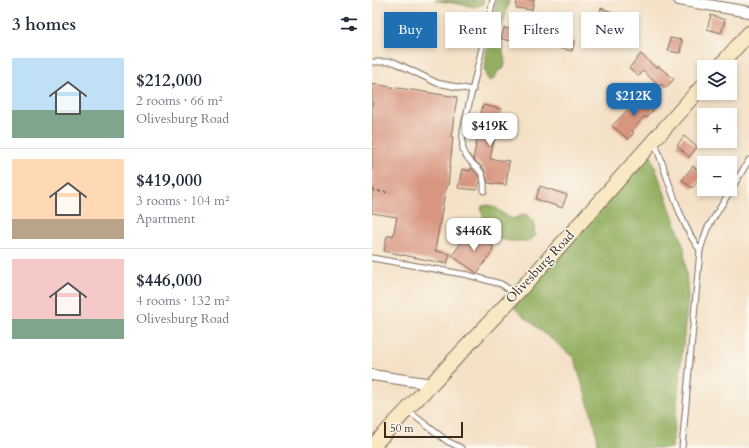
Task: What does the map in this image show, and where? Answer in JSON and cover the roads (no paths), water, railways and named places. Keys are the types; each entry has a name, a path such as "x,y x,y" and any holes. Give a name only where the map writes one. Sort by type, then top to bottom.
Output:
{"main road":[{"path":"725,60 749,34"},
{"name":"Olivesburg Road","path":"372,447 515,294 697,92"}],"street":[{"path":"679,0 749,12"},
{"path":"372,375 432,384"}],"lane":[{"path":"484,192 485,179 480,170 470,161 463,148 463,130 493,0"},
{"path":"372,62 394,62 437,83 473,90"},
{"path":"654,140 685,224 693,241 700,250"},
{"path":"682,448 700,250 707,229 749,160"},
{"path":"372,258 468,275 501,284 515,294"},
{"path":"407,410 447,441 461,448"}]}
